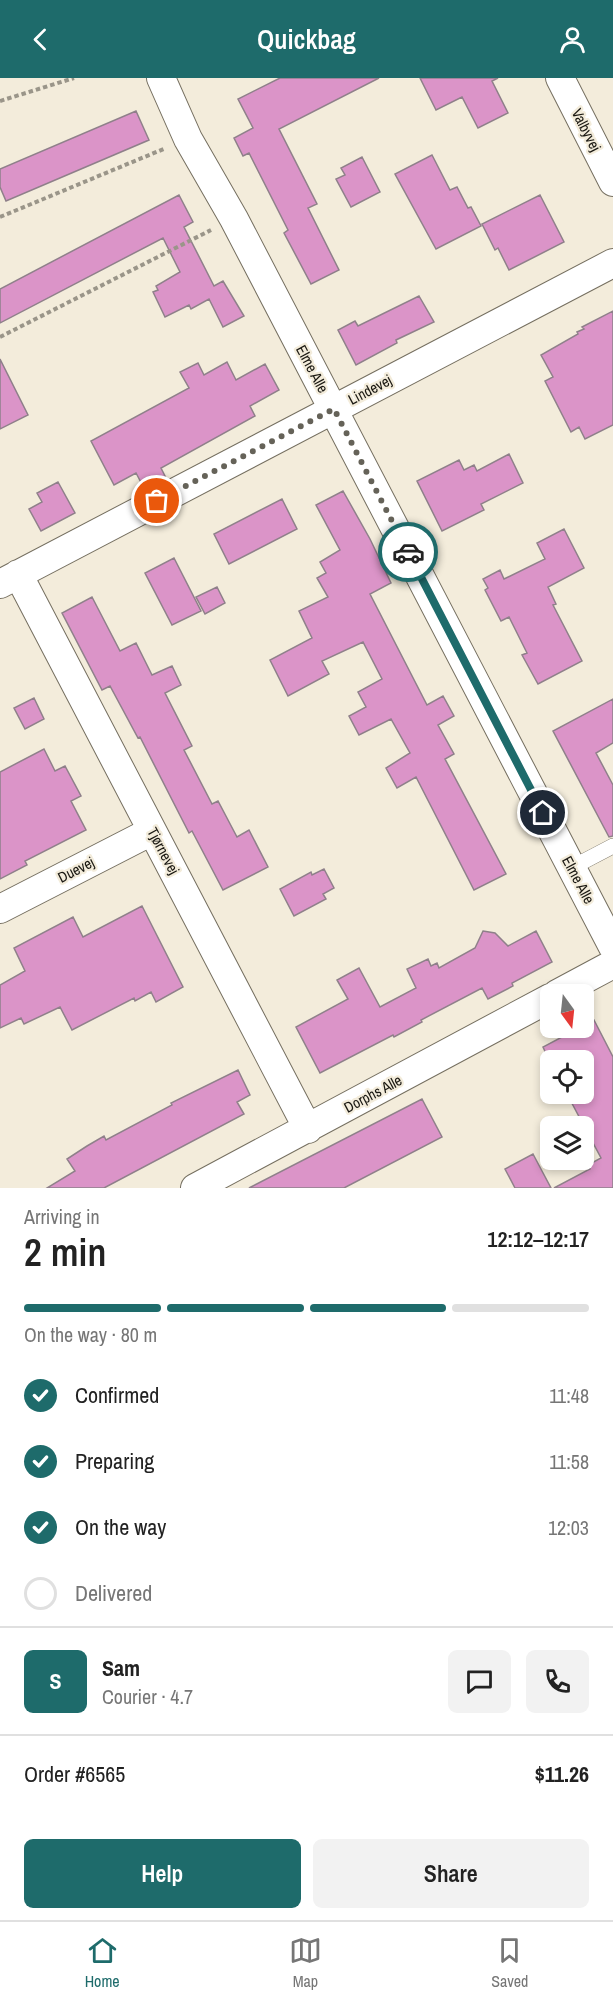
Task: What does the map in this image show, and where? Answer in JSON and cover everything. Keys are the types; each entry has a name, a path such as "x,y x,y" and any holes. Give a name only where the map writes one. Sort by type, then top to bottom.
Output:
{"street":[{"name":"Elme Alle","path":"161,78 188,139 234,219 334,409 613,947"},
{"name":"Valbyvej","path":"560,78 613,182"},
{"name":"Lindevej","path":"9,579 613,262"},
{"name":"Tjørnevej","path":"9,579 152,831 308,1129"},
{"name":"Duevej","path":"0,909 152,831"},
{"path":"576,984 613,964"},
{"name":"Dorphs Alle","path":"195,1188 540,1003"}],"lane":[{"path":"572,868 613,846"}],"path":[{"path":"0,101 74,78"},
{"path":"0,217 188,139"},
{"path":"0,337 234,219"}],"building":[{"path":"280,78 379,78 279,129 317,204 308,208 339,270 311,284 284,233 288,230 249,153 243,156 234,138 253,128 238,99"},
{"path":"420,78 498,78 492,81 508,113 478,128 462,97 436,110"},
{"path":"136,111 149,140 6,201 0,187 0,169"},
{"path":"432,155 450,190 457,187 481,226 436,249 395,174"},
{"path":"362,157 380,192 351,207 336,179 345,175 341,168"},
{"path":"179,195 193,222 184,227 214,286 223,281 244,316 223,327 209,299 191,309 189,305 165,317 153,292 158,290 156,286 180,272 163,238 0,323 0,289"},
{"path":"540,195 564,242 509,270 498,248 495,250 482,224"},
{"path":"419,296 434,322 396,340 397,343 356,365 338,330 355,321 358,326"},
{"path":"613,311 613,425 585,439 579,427 571,432 545,381 553,377 541,355 578,334 577,332 584,329 582,327"},
{"path":"0,359 28,415 0,429"},
{"path":"227,362 236,380 265,364 279,390 250,406 255,416 161,468 166,478 145,490 136,473 114,485 91,441 189,388 180,372 198,363 204,375"},
{"path":"509,454 523,483 481,504 484,510 442,531 417,481 459,460 464,470 474,465 477,471"},
{"path":"58,482 75,513 41,531 29,509 42,502 37,493"},
{"path":"343,491 391,583 370,594 427,705 443,696 454,716 438,725 454,754 445,759 506,874 474,890 416,777 397,788 386,768 410,753 391,719 359,735 349,716 366,707 358,692 382,679 363,642 322,661 329,674 288,696 270,660 312,638 299,611 328,597 317,578 326,573 320,562 340,550 316,505"},
{"path":"282,499 297,529 229,564 214,534"},
{"path":"564,529 584,568 548,587 556,604 553,605 582,661 538,684 522,655 527,653 509,617 501,621 485,590 488,588 483,579 500,570 504,579 545,559 537,543"},
{"path":"174,558 201,611 172,625 145,573"},
{"path":"217,587 225,603 205,614 196,597"},
{"path":"92,597 120,651 136,643 152,675 172,666 181,685 165,693 192,746 184,750 212,804 218,801 237,837 249,830 268,867 223,890 192,831 189,833 140,737 138,738 110,686 102,690 62,613"},
{"path":"34,698 44,719 25,729 14,708"},
{"path":"613,699 613,743 596,753 613,785 613,836 609,837 553,731"},
{"path":"44,749 55,771 65,766 81,796 71,801 86,830 25,861 27,865 0,879 0,772"},
{"path":"324,869 334,888 323,894 326,899 294,916 280,889 311,872 312,875"},
{"path":"142,906 183,987 156,1002 151,992 135,1001 134,998 72,1030 60,1007 24,1024 21,1018 0,1028 0,985 25,971 14,948 73,917 83,937"},
{"path":"483,931 495,933 508,946 536,931 552,962 512,983 513,986 488,999 482,988 394,1037 393,1035 320,1073 296,1027 348,999 337,980 359,968 380,1007 416,988 407,969 428,959 431,966 437,963 439,968 475,948"},
{"path":"594,1020 613,1057 613,1188 554,1188 588,1170 594,1170 594,1162 601,1158 594,1145 594,1116 579,1116 572,1104 594,1104 594,1050 544,1050 543,1047 560,1038 594,1038"},
{"path":"238,1070 250,1095 237,1102 244,1114 104,1188 47,1188 75,1171 67,1159 87,1146 104,1136 106,1140 172,1105 171,1103"},
{"path":"422,1099 442,1137 344,1188 249,1188"},
{"path":"533,1154 551,1188 515,1188 505,1169"}],"way so far":[{"path":"157,501 334,409 408,552"}],"route":[{"path":"408,552 543,813"}]}
